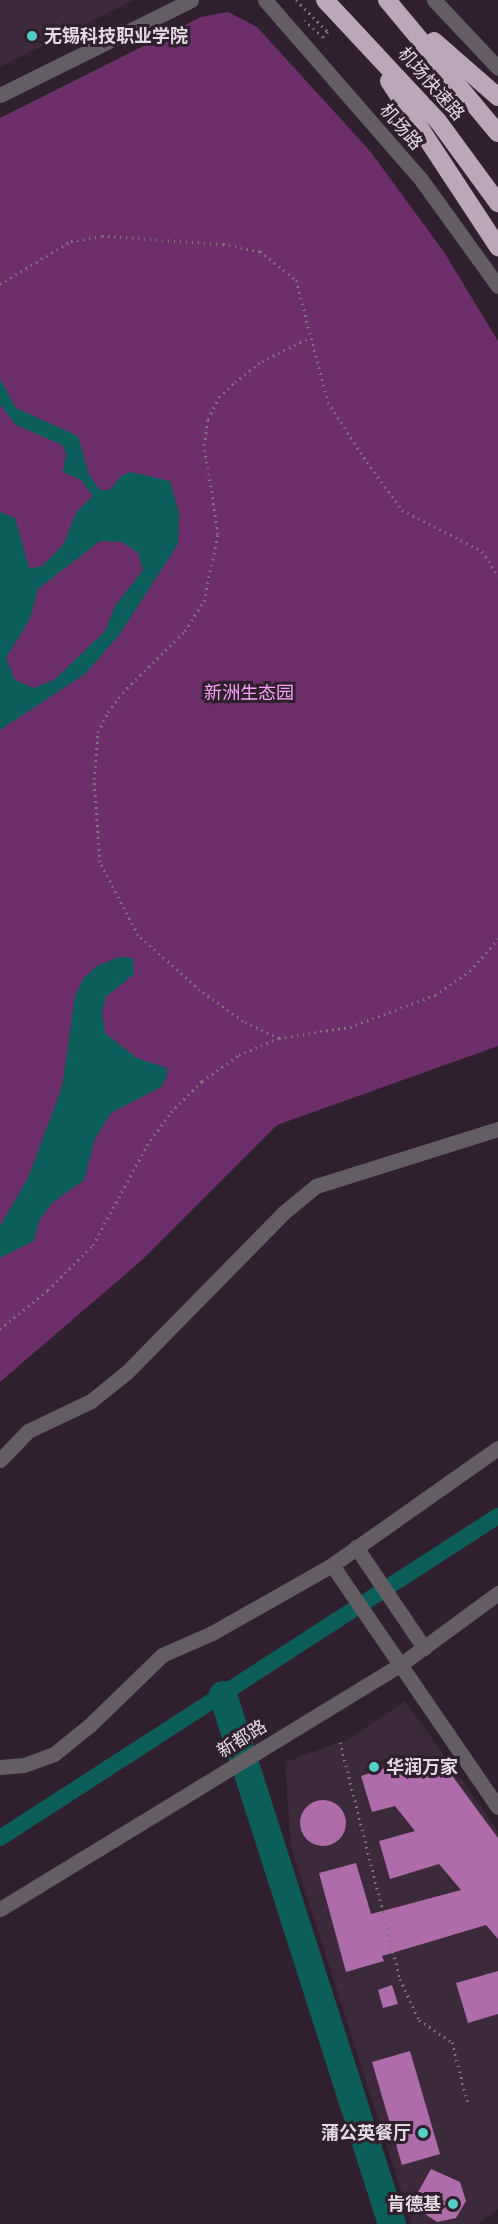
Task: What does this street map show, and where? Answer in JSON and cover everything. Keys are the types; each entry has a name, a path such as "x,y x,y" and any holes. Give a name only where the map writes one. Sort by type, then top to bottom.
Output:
{"highway":[{"name":"机场快速路","path":"325,0 438,121 498,203"},
{"name":"机场快速路","path":"390,3 498,133"},
{"path":"390,3 498,98"},
{"path":"362,39 498,247"}],"street":[{"path":"0,95 191,0"},
{"name":"机场路","path":"265,0 420,178 498,286"},
{"path":"434,0 498,68"},
{"path":"0,1460 28,1431 91,1401 127,1372 283,1213 316,1186 498,1129"},
{"path":"0,1767 24,1765 54,1754 90,1725 162,1655 212,1633 336,1571 356,1547 498,1448"},
{"path":"356,1547 424,1648"},
{"path":"336,1571 498,1807"},
{"name":"新都路","path":"0,1909 400,1665 498,1593"}],"path":[{"path":"296,0 328,32 323,37 299,15"},
{"path":"0,284 70,241 102,236 223,244 260,251 296,280 305,306 309,338 328,402 402,510 482,552 498,576"},
{"path":"279,1038 243,1022 200,990 138,935 100,862 93,779 98,732 108,712 127,688 185,631 204,601 218,534 204,445 208,419 219,398 235,382 262,361 309,338"},
{"path":"0,1329 48,1290 93,1245 147,1145 171,1112 202,1081 239,1055 279,1038 350,1027 426,999 470,971 498,939"},
{"path":"340,1742 400,1979 419,2020 452,2042 468,2104"}],"shaded area":[{"name":"无锡科技职业学院","path":"0,0 134,0 0,67"},
{"path":"0,379 16,408 78,436 89,475 101,491 111,489 121,476 131,472 170,481 179,513 178,544 120,634 85,674 0,730 0,512 15,518 29,568 41,567 63,545 77,511 93,496 81,480 63,472 66,454 62,445 16,425 0,405","holes":["100,541 122,542 138,553 143,570 115,606 105,631 54,680 34,688 15,680 6,658 30,619 38,589"]},
{"path":"119,957 133,958 134,974 106,997 102,1012 105,1033 137,1058 167,1068 167,1076 161,1087 111,1113 95,1139 84,1180 52,1203 39,1221 34,1241 0,1258 0,1226 28,1178 62,1087 75,997 83,979 97,966"},
{"path":"405,1701 498,1831 498,2209 478,2224 412,2224 291,1846 285,1762 347,1740"}],"green space":[{"name":"新洲生态园","path":"228,12 257,27 370,151 444,252 498,341 498,1046 277,1125 142,1260 0,1382 0,118 201,17"}],"building":[{"path":"422,1756 431,1766 442,1762 498,1838 498,1939 486,1925 382,1956 384,1961 346,1972 319,1873 356,1863 371,1914 461,1890 439,1864 390,1879 379,1841 415,1831 395,1806 372,1812 361,1776"},
{"path":"323,1800 339,1807 346,1823 339,1839 323,1846 307,1839 300,1823 307,1807"},
{"path":"498,1971 498,2014 468,2023 456,1983"},
{"path":"392,1985 398,2004 383,2008 378,1990"},
{"path":"410,2051 440,2154 402,2165 372,2062"},
{"path":"431,2169 460,2182 466,2201 456,2218 437,2222 422,2212 417,2194"}],"waterway":[{"path":"0,1838 498,1516"},
{"path":"223,1695 392,2224"}],"place":[{"name":"无锡科技职业学院","path":"32,36"},
{"name":"华润万家","path":"374,1767"},
{"name":"蒲公英餐厅","path":"423,2133"},
{"name":"肯德基","path":"453,2204"}]}
